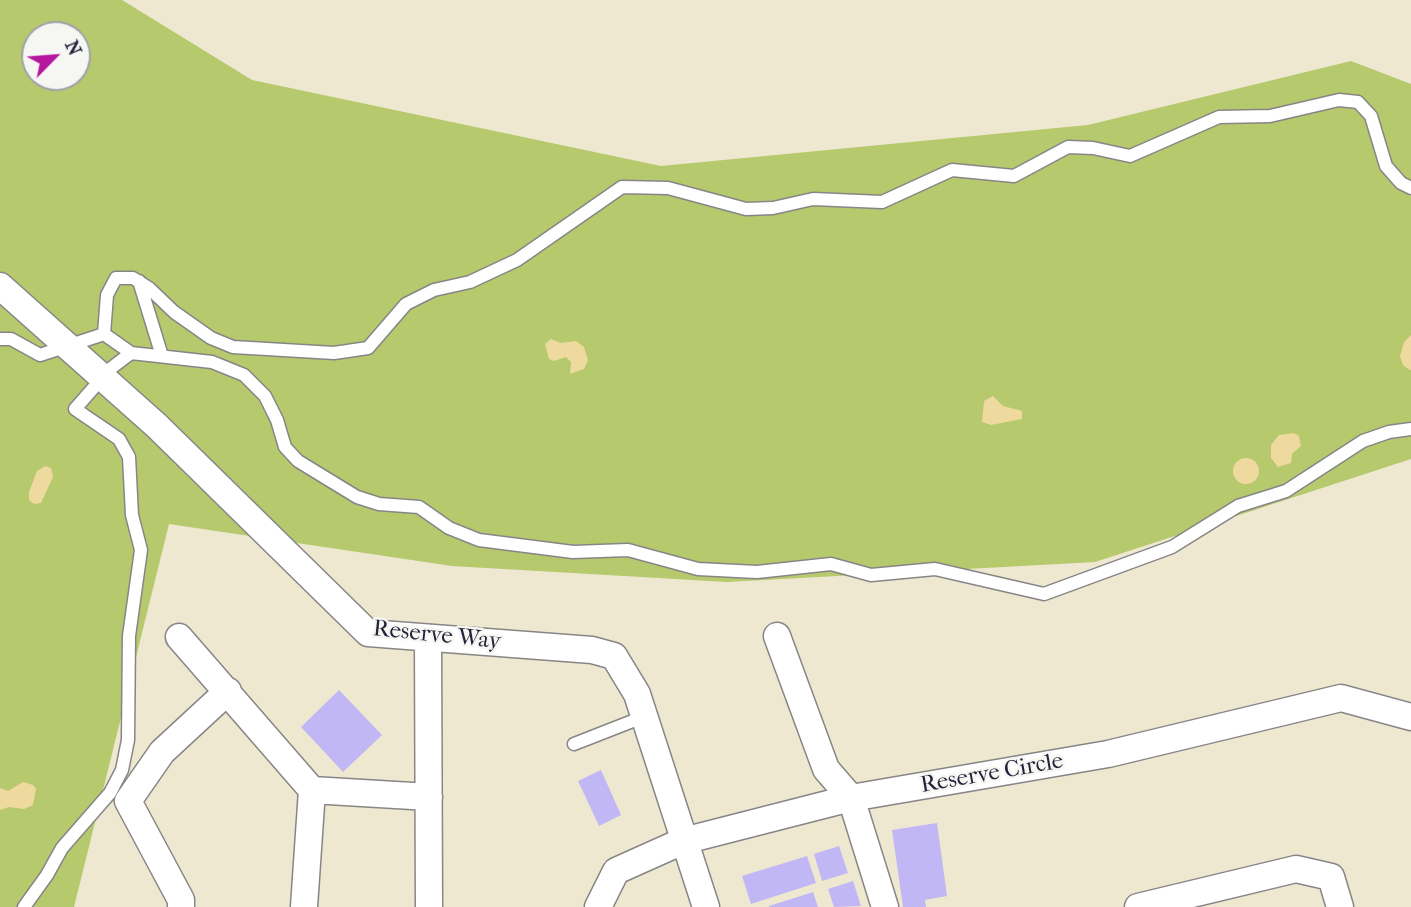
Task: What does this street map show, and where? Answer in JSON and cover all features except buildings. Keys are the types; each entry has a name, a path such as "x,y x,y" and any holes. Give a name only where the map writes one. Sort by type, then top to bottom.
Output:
{"street":[{"name":"Reserve Way","path":"0,286 157,426 369,633 592,650 614,656 636,694 706,907"},
{"path":"778,636 825,769 851,798 885,907"},
{"path":"180,637 312,790 304,907"},
{"path":"428,639 429,907"},
{"path":"181,907 181,900 128,801 162,752 228,691"},
{"name":"Reserve Circle","path":"598,907 616,871 683,841 851,798 1108,754 1341,698 1411,717"},
{"path":"312,790 429,797"},
{"path":"1138,907 1296,869 1331,877 1340,907"}],"lane":[{"path":"104,334 107,295 116,278 133,278 174,313 211,338 233,347 334,353 368,348 406,304 434,290 470,282 517,260 622,187 668,188 746,209 774,208 813,199 882,202 952,170 1014,176 1068,147 1093,148 1130,156 1219,117 1270,116 1339,100 1358,102 1371,116 1386,166 1401,183 1411,188"},
{"path":"139,281 162,356"},
{"path":"0,339 11,339 40,355 104,334"},
{"path":"104,334 131,353 212,362 244,375 265,396 277,420 285,447 298,461 357,497 379,504 419,507 449,528 479,540 573,552 628,550 698,569 757,572 831,564 871,575 935,569 1044,594 1172,547 1238,506 1286,491 1363,441 1389,432 1411,429"},
{"path":"24,907 62,848 110,793 122,769 128,740 131,709 128,636 141,550 132,515 129,457 119,439 75,409 102,378 131,353"},
{"path":"574,744 643,717"}],"green space":[{"path":"0,0 122,0 252,80 661,166 1088,125 1351,61 1411,84 1411,459 1095,562 727,582 452,566 169,524 74,907 0,907"}],"sand":[{"path":"1411,335 1410,370 1403,365 1400,356 1404,342"},
{"path":"551,339 561,343 576,341 584,347 588,360 584,369 570,374 571,362 566,357 554,361 549,359 545,344"},
{"path":"993,396 1003,406 1022,411 1022,419 991,425 982,422 984,401"},
{"path":"1294,433 1299,436 1301,446 1292,454 1291,463 1278,467 1271,458 1271,445 1279,435"},
{"path":"1246,458 1255,462 1259,471 1255,480 1246,484 1237,480 1233,471 1237,462"},
{"path":"45,466 51,468 53,477 41,503 34,504 29,500 29,492 37,471"},
{"path":"23,782 36,789 33,805 24,809 9,807 0,810 0,788 8,791"}]}
